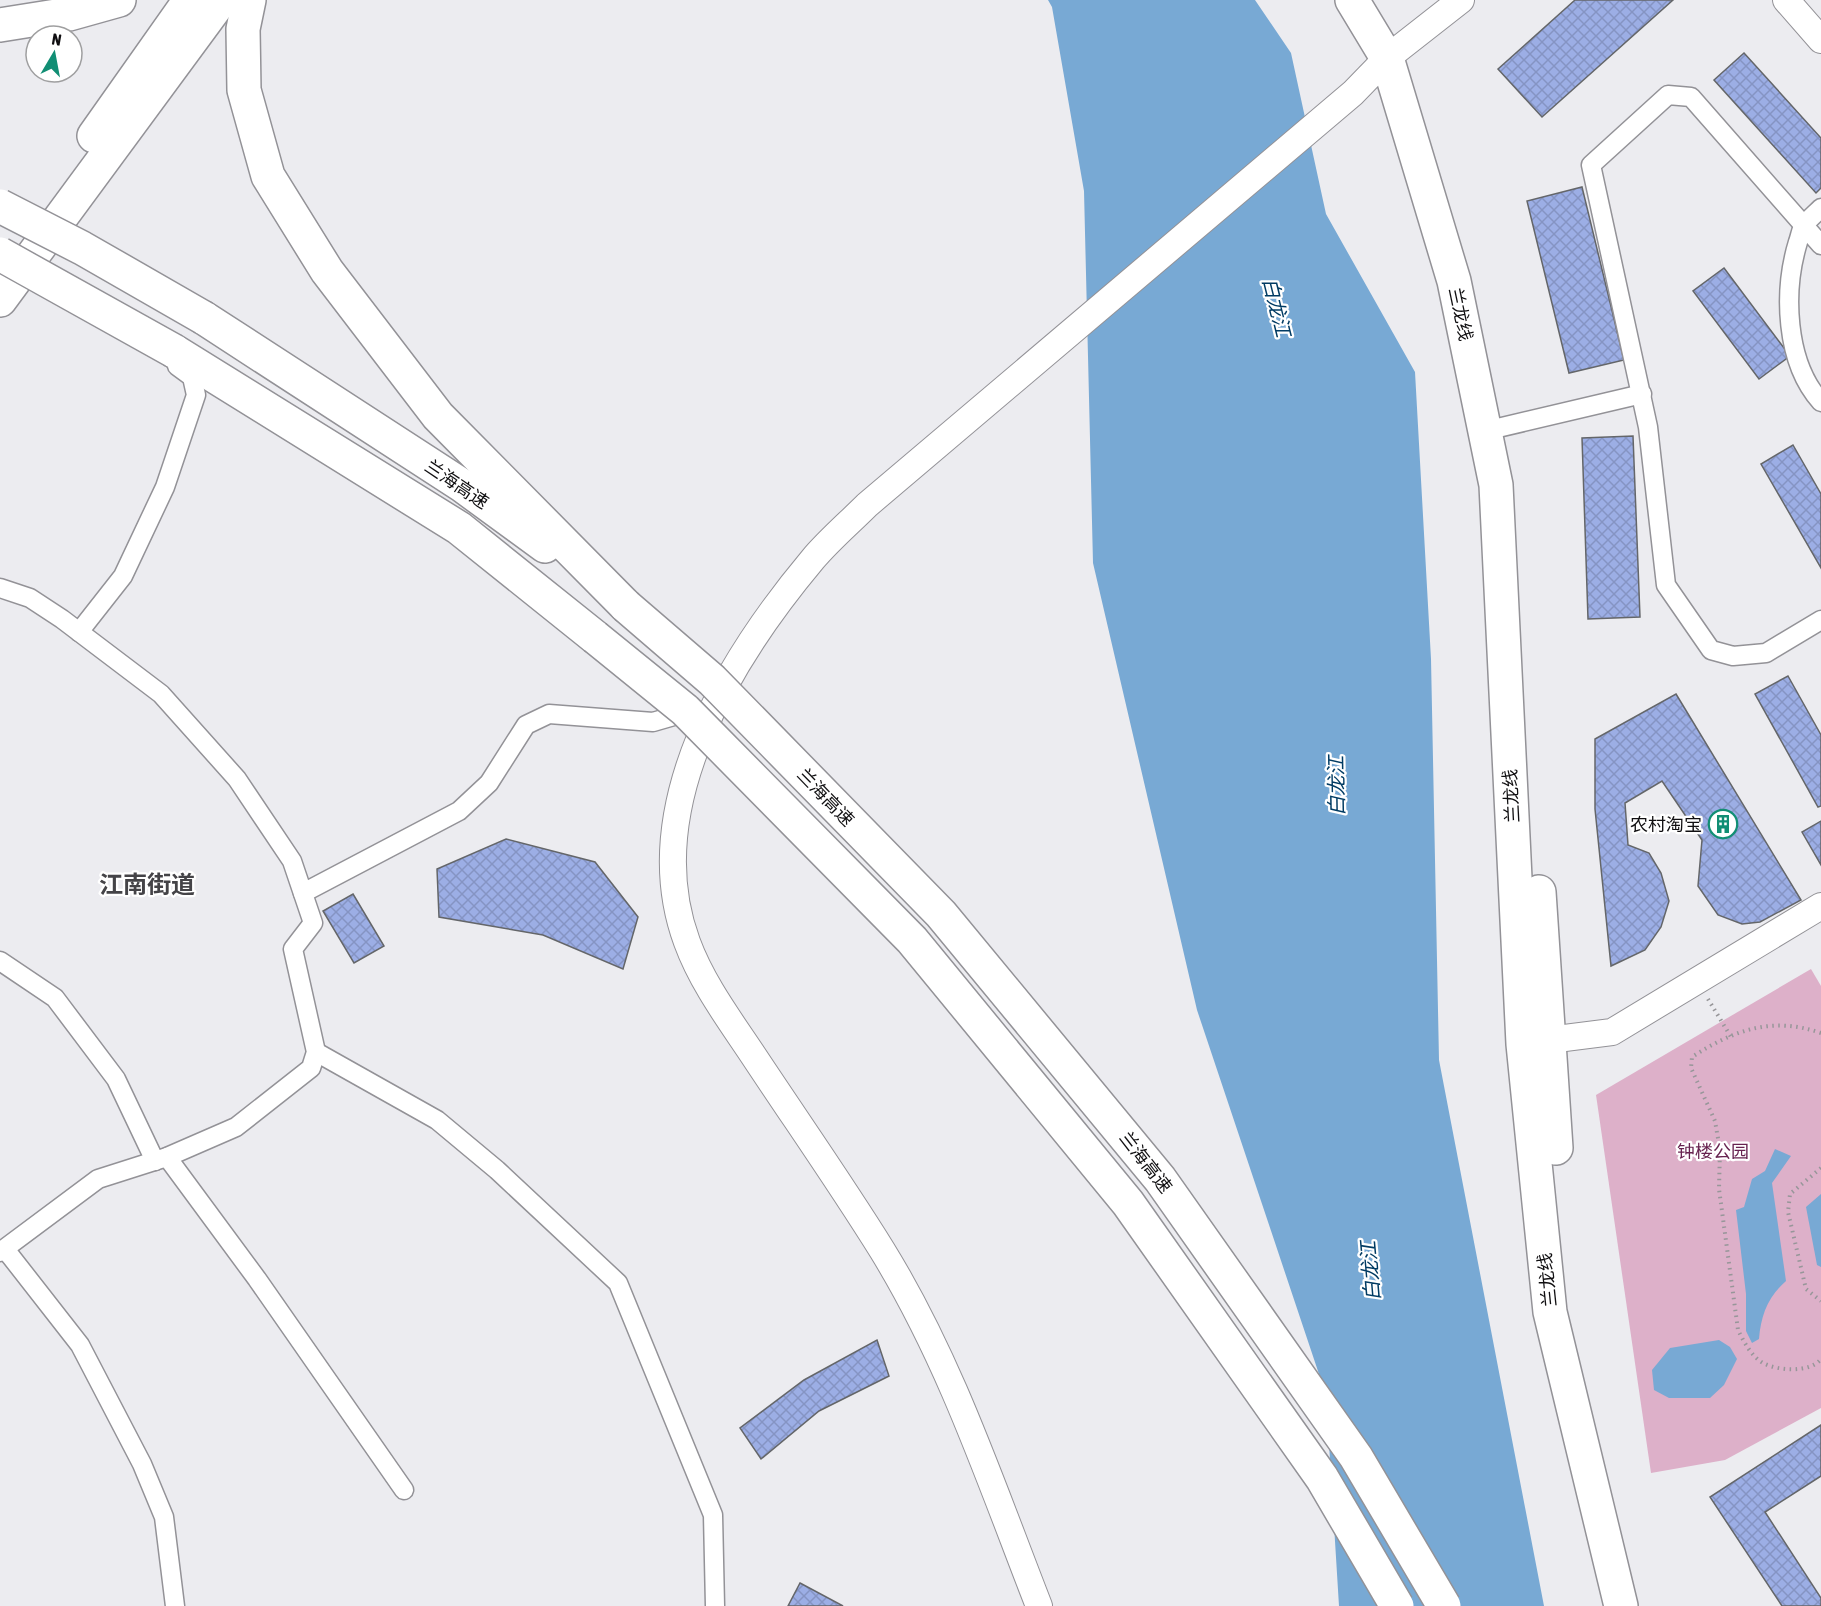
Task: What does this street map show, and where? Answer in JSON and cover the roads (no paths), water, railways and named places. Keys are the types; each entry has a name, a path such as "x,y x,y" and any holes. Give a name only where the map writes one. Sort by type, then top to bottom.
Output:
{"highway":[{"path":"0,25 69,14 118,0"},
{"path":"0,269 190,0"},
{"path":"0,300 221,0"},
{"path":"249,0 243,29 244,90 268,176 321,261 438,416 626,606"},
{"name":"兰龙线","path":"1352,0 1396,51"},
{"name":"兰龙线","path":"1378,0 1396,51 1454,281 1495,429 1496,485 1535,1042 1550,1312 1621,1606"},
{"name":"兰海高速","path":"0,206 82,248 204,318 463,486 626,606 712,680 941,914 1160,1179 1356,1457 1444,1606"},
{"name":"兰海高速","path":"0,254 174,351 459,528 685,710 919,950 1128,1203 1322,1478 1397,1606"},
{"name":"兰龙线","path":"1535,1042 1569,1305 1642,1606"}],"street":[{"path":"1040,1606 939,1355 883,1251 711,992 686,941 675,893 674,837 687,773 711,710 762,625 815,557 867,506 1353,93 1396,51 1461,0"},
{"path":"1786,0 1821,40"},
{"path":"1821,245 1691,97 1668,94 1591,165 1648,427 1666,585 1711,650 1733,656 1766,653 1821,620"},
{"path":"1821,208 1804,225 1793,259 1789,298 1795,349 1811,391 1821,402"},
{"path":"79,632 123,576 165,487 196,395 192,377 132,335"},
{"path":"1495,429 1642,394"},
{"path":"0,588 30,598 160,694 237,779 292,861 313,923 293,950 316,1052 311,1068 236,1127 161,1159 98,1179 3,1250 80,1345 142,1464 164,1517 176,1606"},
{"path":"303,893 459,811 489,783 526,725 549,714 653,722 689,711 711,710"},
{"path":"1535,1042 1612,1032 1821,906"},
{"path":"0,961 55,998 116,1079 161,1159 257,1279 404,1490"},
{"path":"316,1052 437,1120 497,1170 618,1283 713,1515 716,1606"}],"water":[{"name":"白龙江","path":"1048,0 1255,0 1291,53 1326,214 1415,372 1431,659 1439,1060 1544,1606 1339,1606 1326,1395 1197,1010 1093,563 1084,191 1052,7"},
{"path":"1775,1149 1791,1156 1772,1183 1786,1281 1770,1300 1764,1314 1759,1339 1752,1343 1746,1331 1746,1294 1736,1210 1744,1207 1752,1179 1765,1171"},
{"path":"1821,1194 1821,1267 1817,1265 1806,1207"},
{"path":"1719,1340 1730,1347 1737,1359 1724,1385 1710,1398 1669,1398 1654,1390 1652,1370 1670,1348"}],"place":[{"name":"农村淘宝","path":"1723,824"}],"district":[{"name":"江南街道","path":"147,884"}],"park label":[{"name":"钟楼公园","path":"1713,1151"}]}
